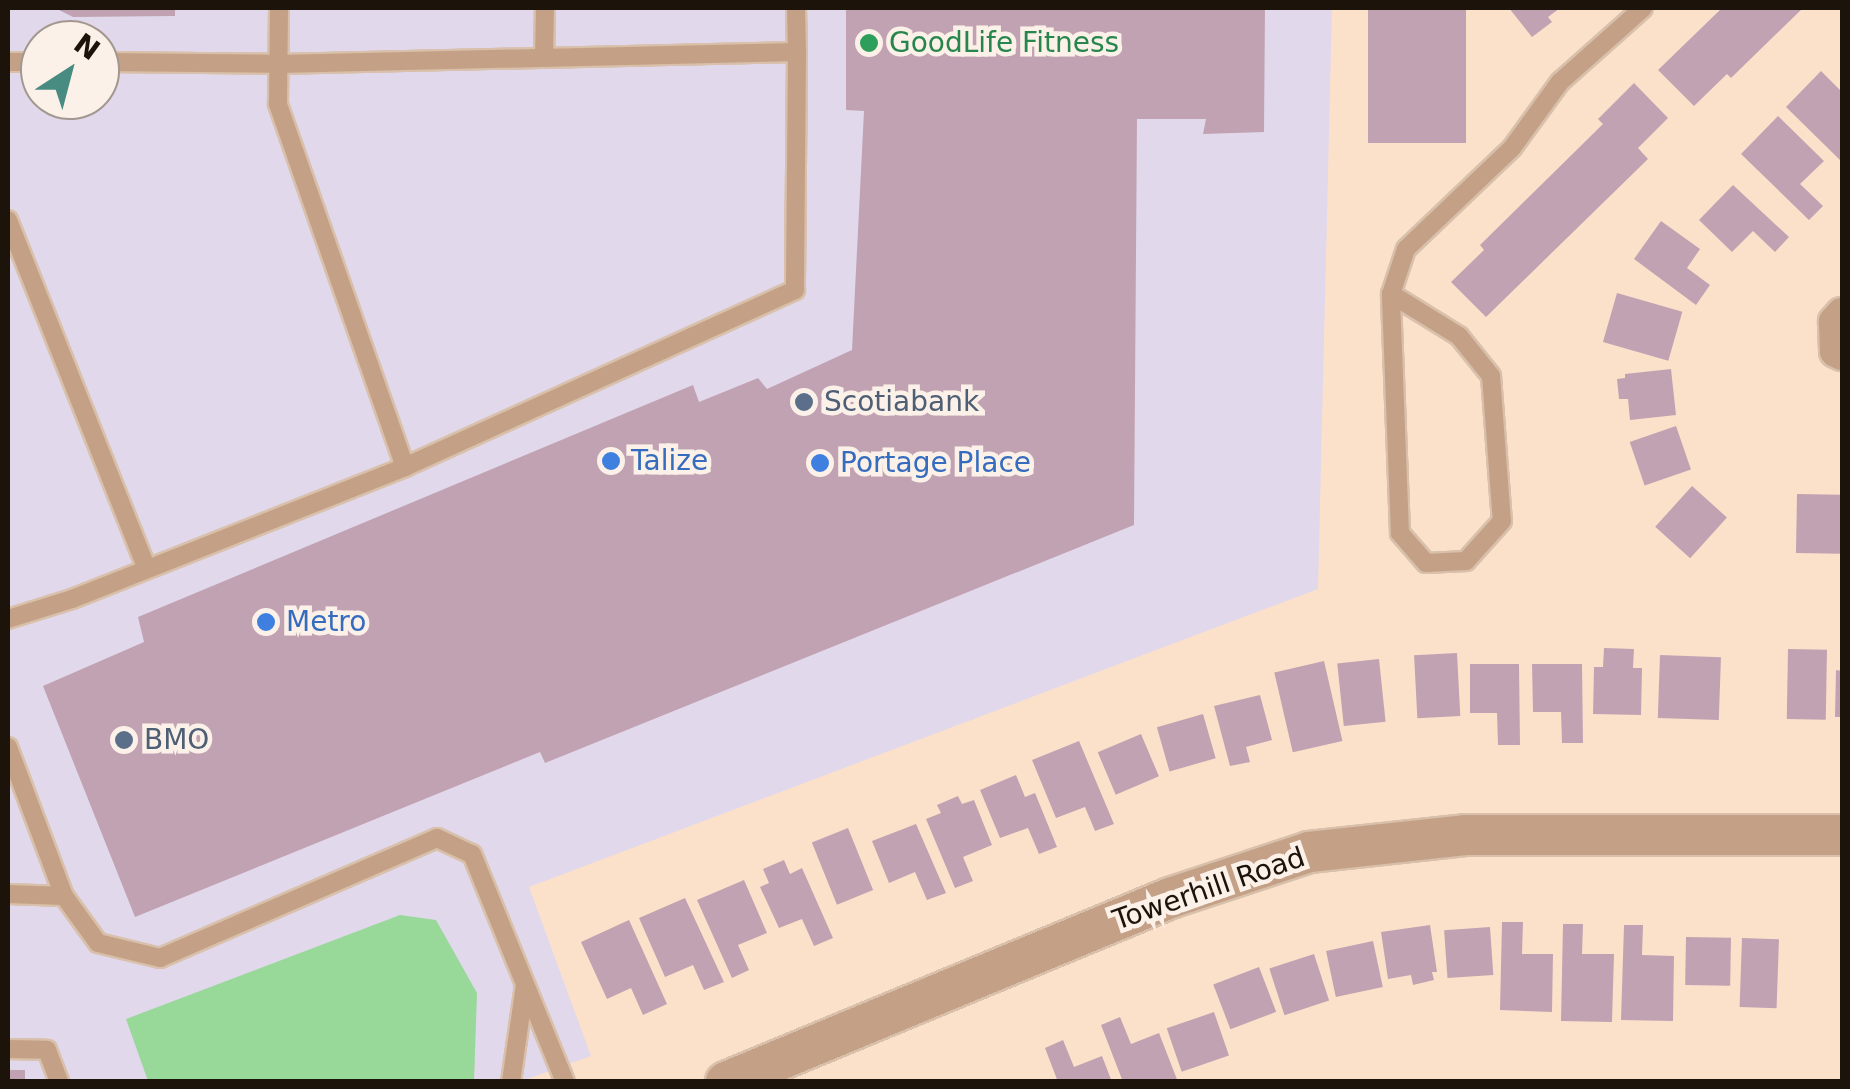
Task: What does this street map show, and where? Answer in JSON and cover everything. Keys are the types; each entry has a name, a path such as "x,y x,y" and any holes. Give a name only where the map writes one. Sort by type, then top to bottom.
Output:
{"street":[{"path":"1842,314 1835,322 1836,351 1842,354"},
{"name":"Towerhill Road","path":"726,1082 780,1071 1170,898 1309,852 1465,835 1842,836"}],"lane":[{"path":"279,8 278,104 405,466"},
{"path":"544,58 546,8"},
{"path":"8,619 72,600 405,466 794,290 796,8"},
{"path":"1391,294 1459,336 1491,376 1502,521 1466,561 1426,563 1400,533 1391,294 1406,249 1512,148 1560,82 1643,8"},
{"path":"120,62 279,64 797,52"},
{"path":"8,220 146,567"},
{"path":"8,747 64,896 98,943 160,958 437,838 472,854 565,1082"},
{"path":"8,894 64,896"},
{"path":"511,1082 526,984"},
{"path":"8,1049 47,1050 59,1082"}],"shaded area":[{"path":"8,8 1332,8 1318,589 529,887 591,1056 519,1082 8,1081"}],"green space":[{"path":"400,915 436,920 477,993 474,1081 148,1081 126,1019"}],"building":[{"path":"55,8 175,8 175,16 73,17"},
{"name":"Portage Place","path":"846,8 1265,8 1264,132 1203,134 1206,119 1137,119 1134,525 545,763 540,752 135,917 43,686 144,642 138,617 693,385 699,402 758,378 767,389 852,350 864,111 846,110"},
{"path":"1368,8 1466,8 1466,143 1368,143"},
{"path":"1509,8 1560,8 1548,17 1552,22 1532,37"},
{"path":"1722,8 1803,8 1731,78 1727,74 1694,106 1658,70"},
{"path":"1821,71 1842,92 1842,162 1786,107"},
{"path":"1634,83 1668,118 1638,148 1648,159 1486,317 1451,282 1484,250 1480,245 1603,124 1598,119"},
{"path":"1778,116 1824,161 1800,184 1823,206 1809,220 1741,154"},
{"path":"1733,185 1789,237 1775,252 1753,231 1732,252 1699,220"},
{"path":"1661,221 1700,249 1687,268 1710,285 1696,305 1634,259"},
{"path":"1617,293 1682,312 1668,361 1603,342"},
{"path":"1671,369 1676,415 1630,420 1628,399 1619,399 1617,379 1625,378 1625,374"},
{"path":"1676,426 1691,469 1645,485 1630,442"},
{"path":"1692,486 1727,517 1690,558 1655,527"},
{"path":"1797,494 1841,495 1840,554 1796,553"},
{"path":"1604,648 1634,649 1633,668 1642,668 1641,715 1593,714 1594,667 1603,667"},
{"path":"1788,649 1827,650 1826,720 1787,719"},
{"path":"1457,653 1460,716 1417,718 1414,655"},
{"path":"1660,655 1721,657 1719,720 1658,718"},
{"path":"1379,659 1386,722 1344,726 1337,663"},
{"path":"1324,661 1342,741 1293,752 1274,672"},
{"path":"1470,664 1519,664 1520,745 1498,745 1497,713 1470,713"},
{"path":"1532,664 1582,664 1583,743 1562,743 1561,712 1533,712"},
{"path":"1836,670 1842,671 1842,717 1835,717"},
{"path":"1260,695 1272,740 1246,747 1250,762 1230,766 1214,706"},
{"path":"1203,714 1216,758 1170,771 1157,727"},
{"path":"1141,734 1159,776 1116,795 1098,752"},
{"path":"1079,741 1114,824 1095,831 1085,807 1056,818 1032,760"},
{"path":"1016,775 1025,797 1035,793 1057,847 1039,854 1028,828 1000,838 980,790"},
{"path":"958,796 962,804 974,800 992,845 963,857 973,881 955,888 926,819 941,813 937,805"},
{"path":"916,824 946,893 927,900 915,872 889,883 872,841"},
{"path":"848,828 873,890 837,905 812,843"},
{"path":"784,860 790,874 802,868 833,938 814,946 802,919 779,928 760,887 769,883 763,869"},
{"path":"744,880 767,933 738,945 749,970 732,978 697,900"},
{"path":"685,898 724,982 704,990 693,965 665,977 639,918"},
{"path":"629,920 667,1004 643,1015 631,988 607,999 581,942"},
{"path":"1502,922 1523,922 1522,954 1553,954 1552,1012 1500,1010"},
{"path":"1563,924 1583,924 1582,954 1614,954 1612,1022 1561,1021"},
{"path":"1430,925 1437,972 1432,972 1434,980 1413,985 1411,975 1388,979 1381,932"},
{"path":"1624,925 1643,925 1642,955 1674,956 1673,1021 1621,1020"},
{"path":"1490,927 1493,975 1447,978 1444,930"},
{"path":"1686,937 1731,938 1730,986 1685,985"},
{"path":"1742,938 1779,939 1777,1008 1740,1007"},
{"path":"1373,941 1383,987 1336,997 1326,951"},
{"path":"1314,954 1329,1001 1284,1015 1269,969"},
{"path":"1259,967 1276,1012 1230,1029 1213,985"},
{"path":"1214,1012 1229,1055 1182,1072 1167,1028"},
{"path":"1120,1017 1131,1044 1159,1033 1178,1082 1123,1082 1101,1025"},
{"path":"1063,1040 1074,1067 1102,1056 1112,1082 1058,1082 1045,1048"},
{"path":"8,1070 25,1070 25,1082 8,1082"}],"place":[{"name":"GoodLife Fitness","path":"869,43"},
{"name":"Scotiabank","path":"804,402"},
{"name":"Talize","path":"611,461"},
{"name":"Portage Place","path":"820,463"},
{"name":"Metro","path":"266,622"},
{"name":"BMO","path":"124,740"}]}
